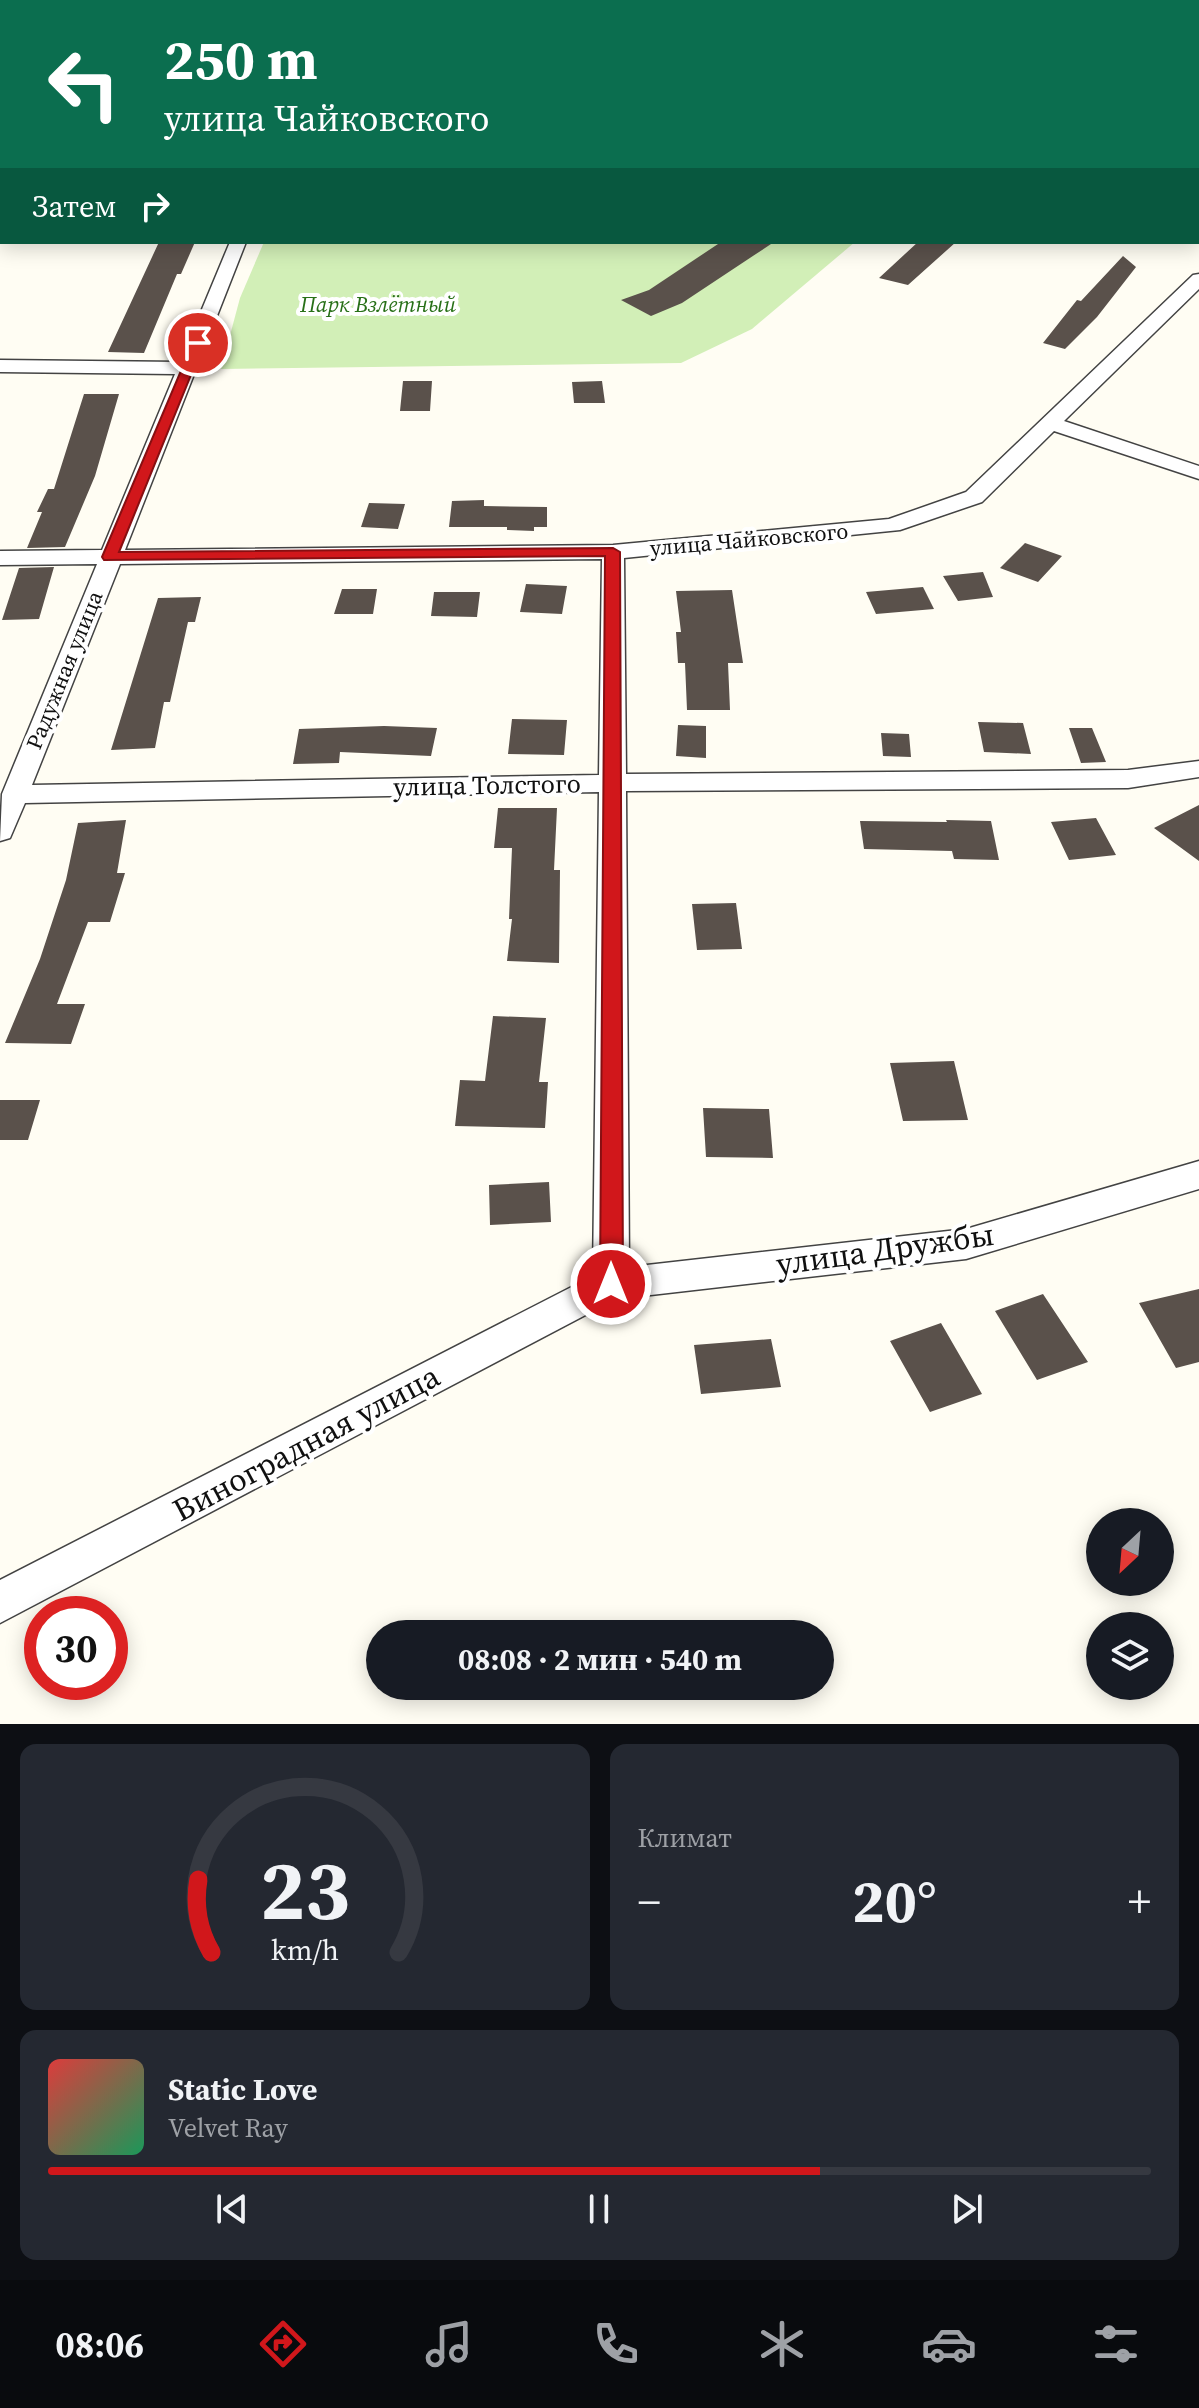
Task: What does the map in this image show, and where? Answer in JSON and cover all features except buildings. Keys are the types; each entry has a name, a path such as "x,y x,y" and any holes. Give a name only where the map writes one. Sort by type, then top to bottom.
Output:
{"street":[{"name":"Радужная улица","path":"0,832 237,244"},
{"name":"улица Чайковского","path":"0,558 613,552 892,525 974,497 1199,279"},
{"path":"0,366 188,368"},
{"path":"1050,423 1199,473"},
{"path":"611,1284 613,552"},
{"name":"улица Толстого","path":"15,794 612,783 1128,779 1199,769"},
{"name":"улица Дружбы","path":"611,1284 966,1244 1199,1175"},
{"name":"Виноградная улица","path":"0,1602 611,1284"}],"green space":[{"name":"Парк Взлётный","path":"263,244 853,244 752,329 681,363 221,369 240,298"}],"route":[{"path":"198,343 110,557 613,552 611,1284"}]}
